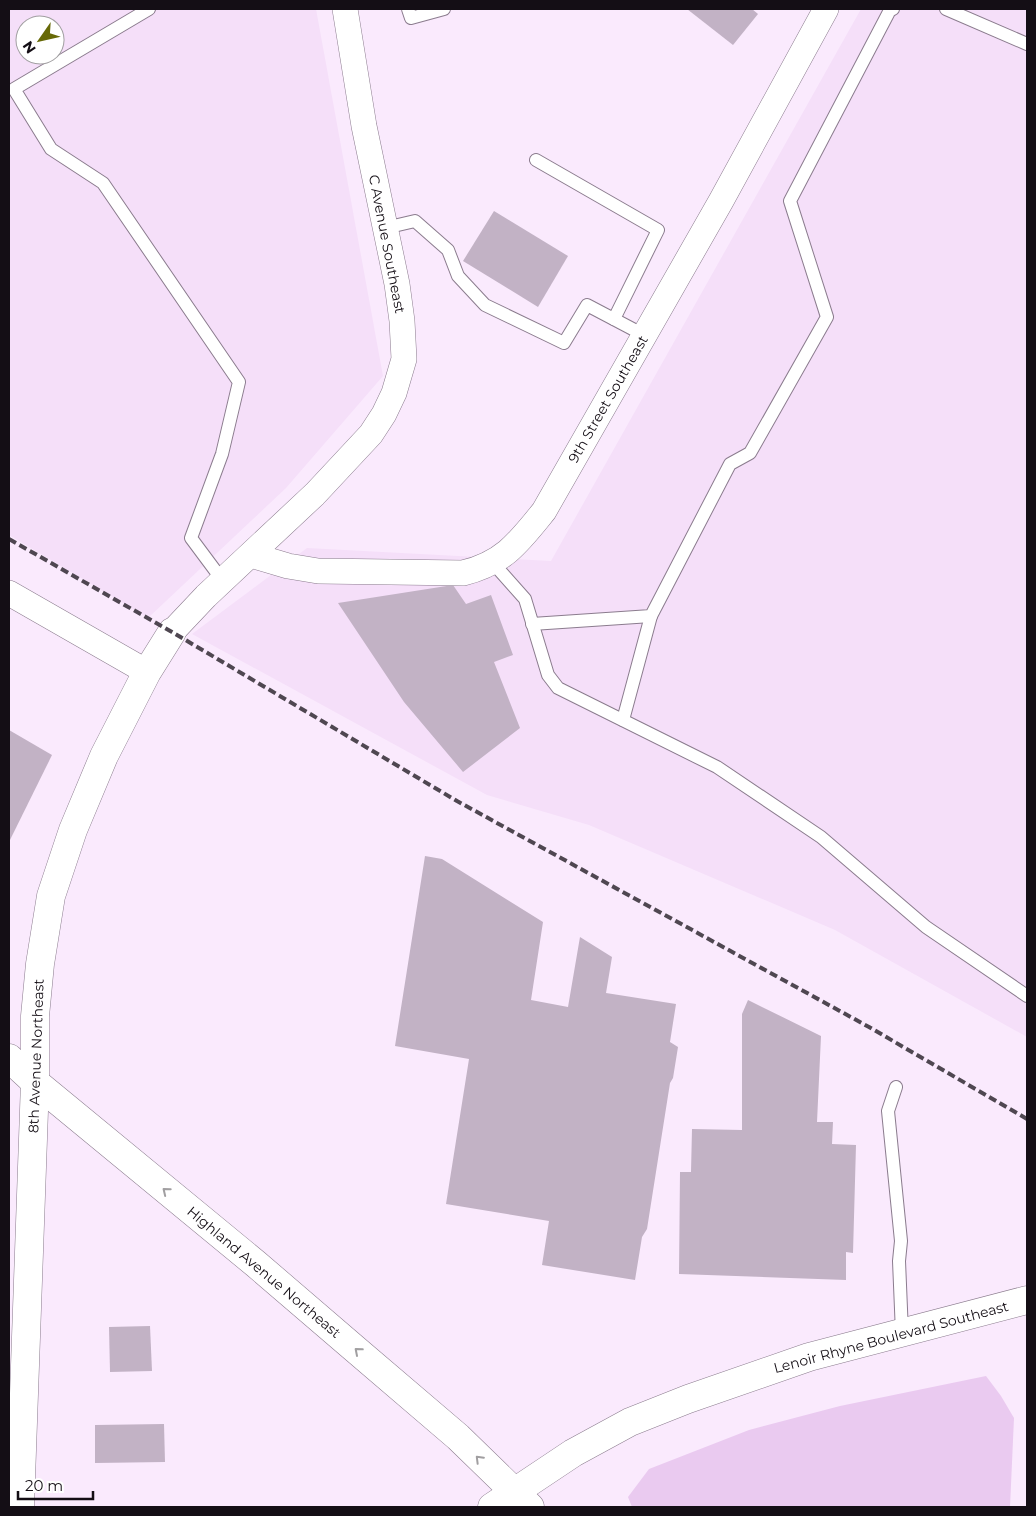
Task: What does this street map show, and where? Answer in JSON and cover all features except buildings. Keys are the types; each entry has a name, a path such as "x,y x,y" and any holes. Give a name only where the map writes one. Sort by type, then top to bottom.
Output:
{"main road":[{"name":"8th Avenue Northeast","path":"20,1507 22,1080 35,1016 40,964 51,896 73,830 104,756 147,672 172,632"},
{"name":"Highland Avenue Northeast","path":"9,1058 22,1080 256,1264 458,1437 512,1503"},
{"name":"Lenoir Rhyne Boulevard Southeast","path":"512,1503 573,1452 630,1422 688,1399 809,1357 1027,1300"}],"street":[{"name":"C Avenue Southeast","path":"172,632 223,580 315,494 371,434 384,414 394,393 404,359 402,321 397,284 364,126 344,9"},
{"name":"9th Street Southeast","path":"251,555 288,566 318,571 464,573 493,563 517,545 544,511 721,201 826,9"},
{"path":"9,593 147,672"}],"lane":[{"path":"149,9 14,89 51,149 103,183 239,382 222,454 191,538 223,580"},
{"path":"408,9 410,18 444,9"},
{"path":"623,720 650,616 730,464 750,453 827,317 790,202 890,10 893,9"},
{"path":"946,9 1027,44"},
{"path":"536,160 658,230 614,319"},
{"path":"384,228 414,222 448,250 458,276 485,305 564,343 586,305 644,335"},
{"path":"493,563 524,599 548,676 558,688 717,767 821,837 926,928 1027,996"},
{"path":"532,624 650,616"},
{"path":"896,1087 888,1111 901,1241 899,1261 902,1333"}],"shaded area":[{"path":"9,9 316,9 383,376 286,488 148,618 9,535"},
{"path":"861,9 1027,9 1027,1037 835,930 589,825 487,795 192,634 307,548 551,561"},
{"path":"986,1376 1014,1418 1010,1507 632,1507 628,1497 649,1469 749,1430 840,1406"}],"railway":[{"path":"9,539 172,632 457,801 869,1027 1027,1119"}]}
